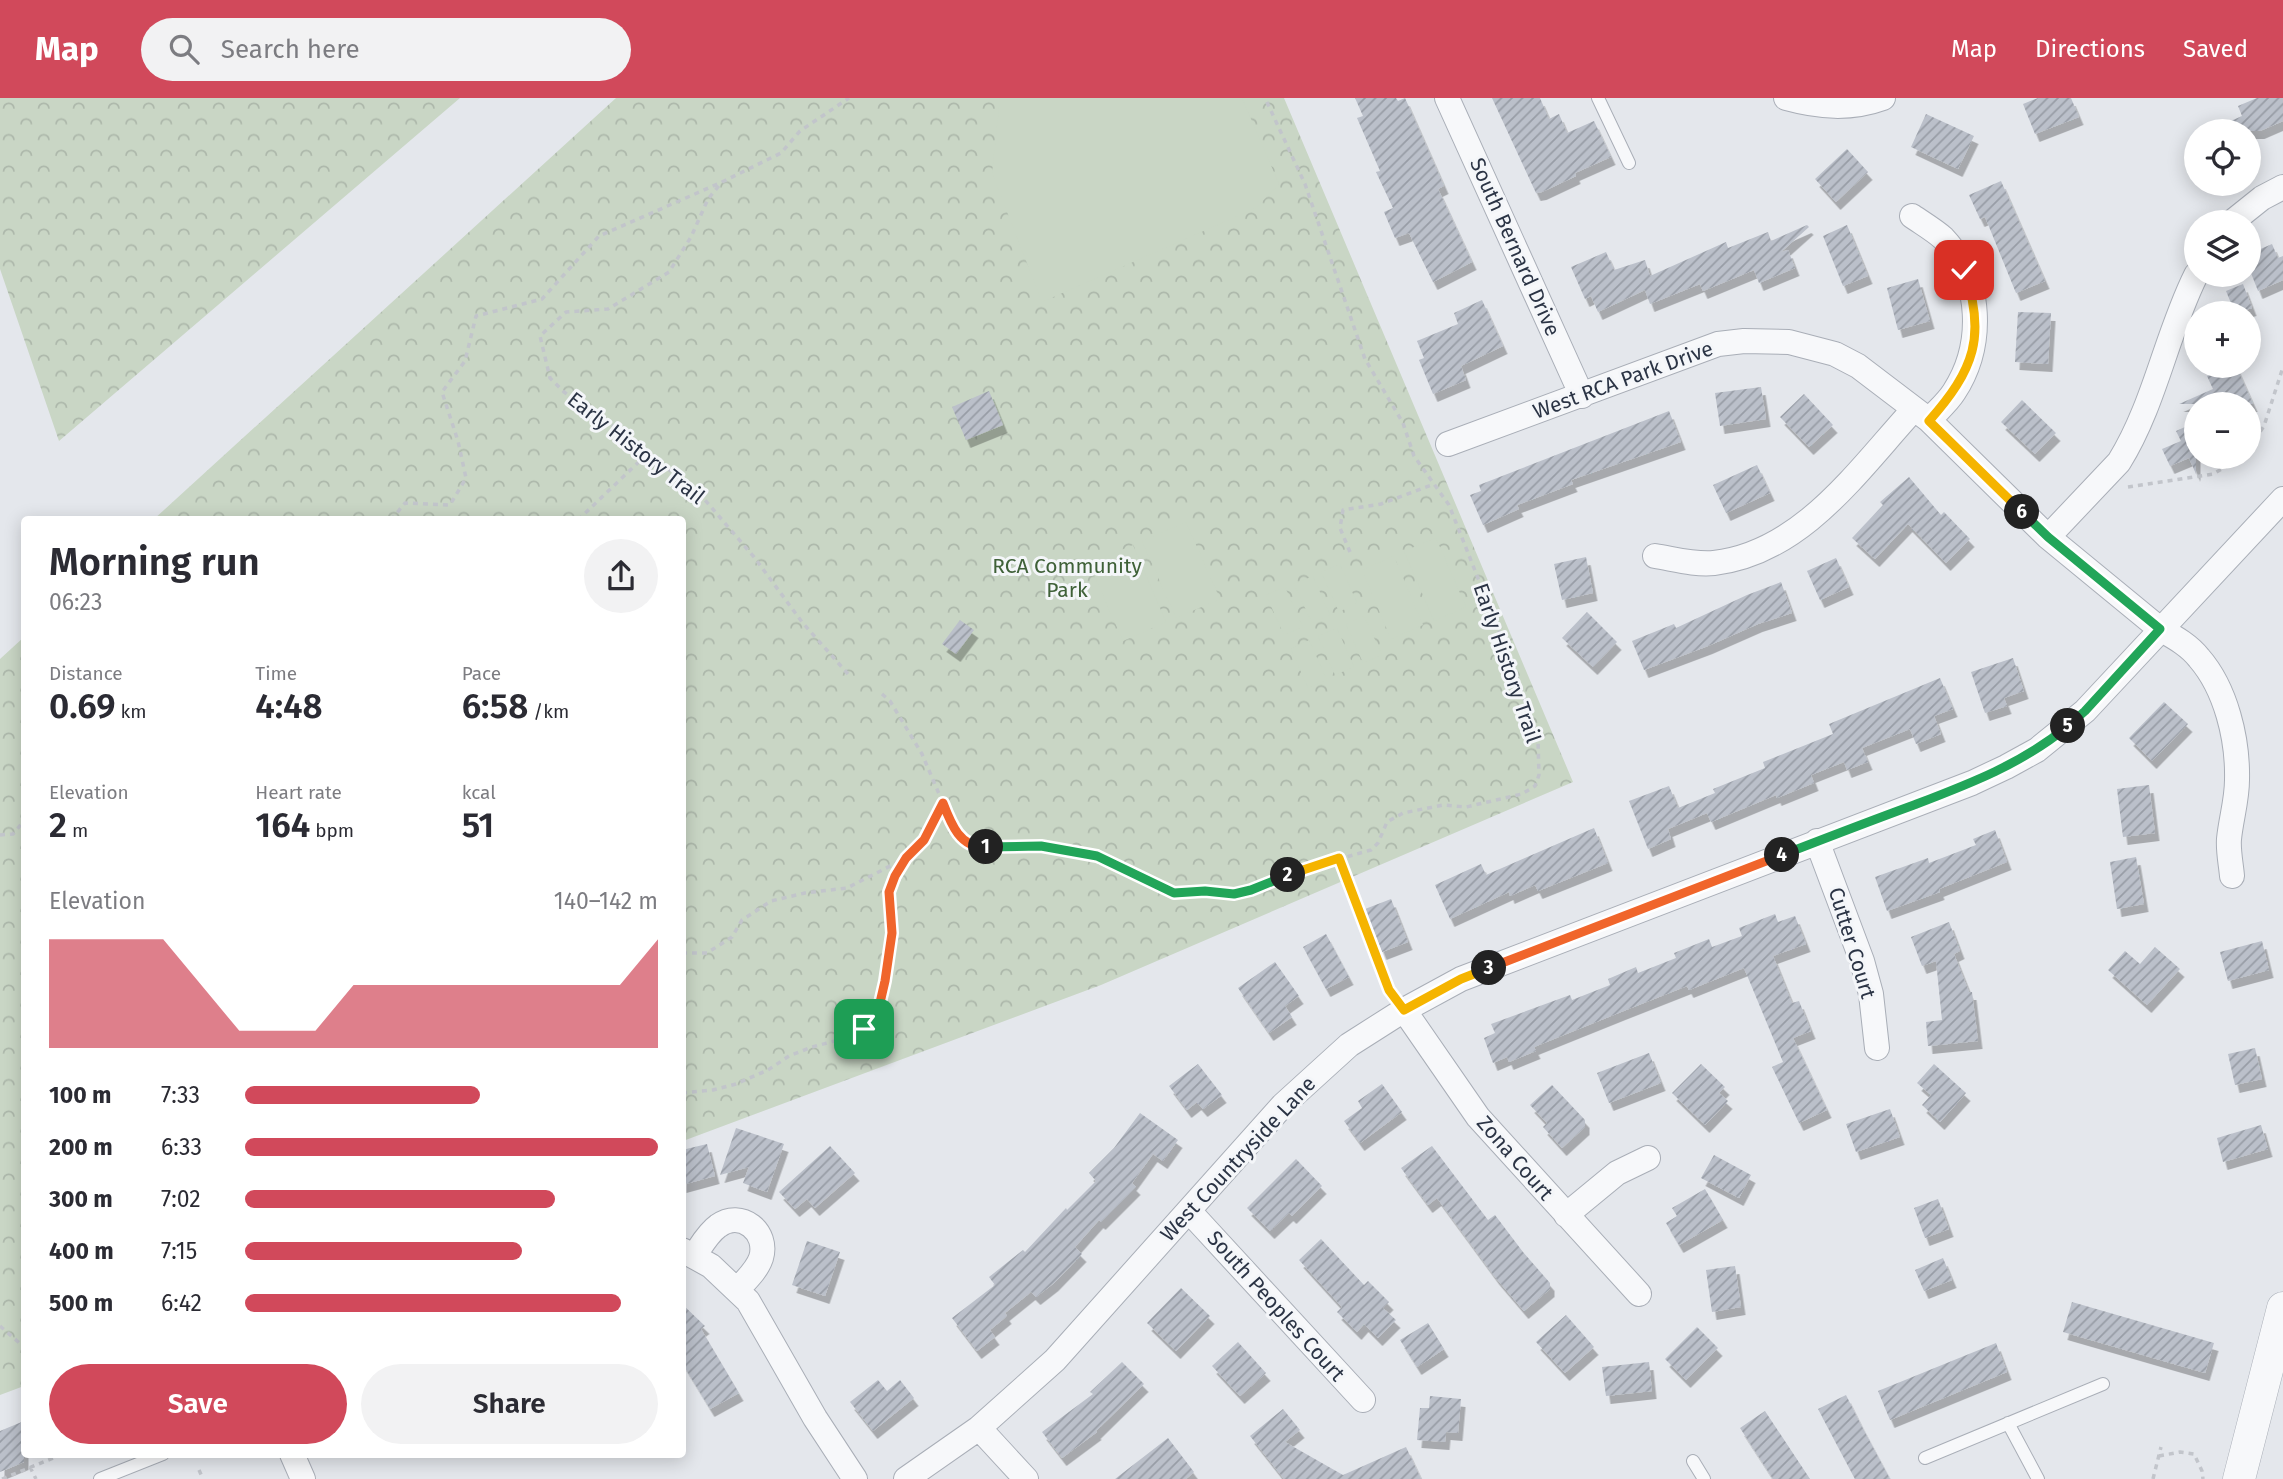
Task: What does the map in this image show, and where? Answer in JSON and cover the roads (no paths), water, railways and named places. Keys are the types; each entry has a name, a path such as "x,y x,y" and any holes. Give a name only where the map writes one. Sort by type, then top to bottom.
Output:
{"street":[{"name":"South Bernard Drive","path":"1447,98 1582,396"},
{"path":"1786,98 1808,104 1845,107 1884,98"},
{"path":"2247,210 2283,187"},
{"path":"1655,556 1694,562 1718,562 1769,547 1805,526 1922,415 1953,394 1967,366 1976,332 1975,312 1964,270 1953,252 1942,238 1912,216"},
{"path":"2048,537 2119,461 2125,451 2141,418 2190,287"},
{"name":"West RCA Park Drive","path":"1448,444 1718,344 1768,340 1812,346 1858,366 1922,415 2048,537 2160,629 2181,641 2199,657 2210,672 2229,715 2237,779 2235,808 2228,840 2232,876"},
{"name":"West Countryside Lane","path":"906,1479 979,1428 1055,1360 1283,1105 1349,1045 1404,1010 1461,979 1972,783 2037,750 2085,711 2283,499"},
{"name":"Cutter Court","path":"1817,841 1863,961 1871,994 1877,1048"},
{"name":"Zona Court","path":"1404,1010 1478,1117 1639,1294"},
{"path":"1566,1215 1617,1173 1648,1158"},
{"name":"South Peoples Court","path":"1189,1211 1363,1400"},
{"path":"738,1289 760,1260 763,1248 760,1235 751,1225 740,1220 726,1221 688,1253 711,1266 748,1301 815,1418 855,1479"},
{"path":"2239,1479 2282,1317"},
{"path":"979,1428 1026,1479"},
{"path":"294,1458 303,1479"}],"lane":[{"path":"1598,98 1629,163"},
{"path":"1925,1458 2103,1384"},
{"path":"2008,1423 2038,1479"},
{"path":"100,1479 153,1458"},
{"path":"1693,1461 1704,1479"}],"park label":[{"name":"RCA Community Park","path":"1067,578"}]}
